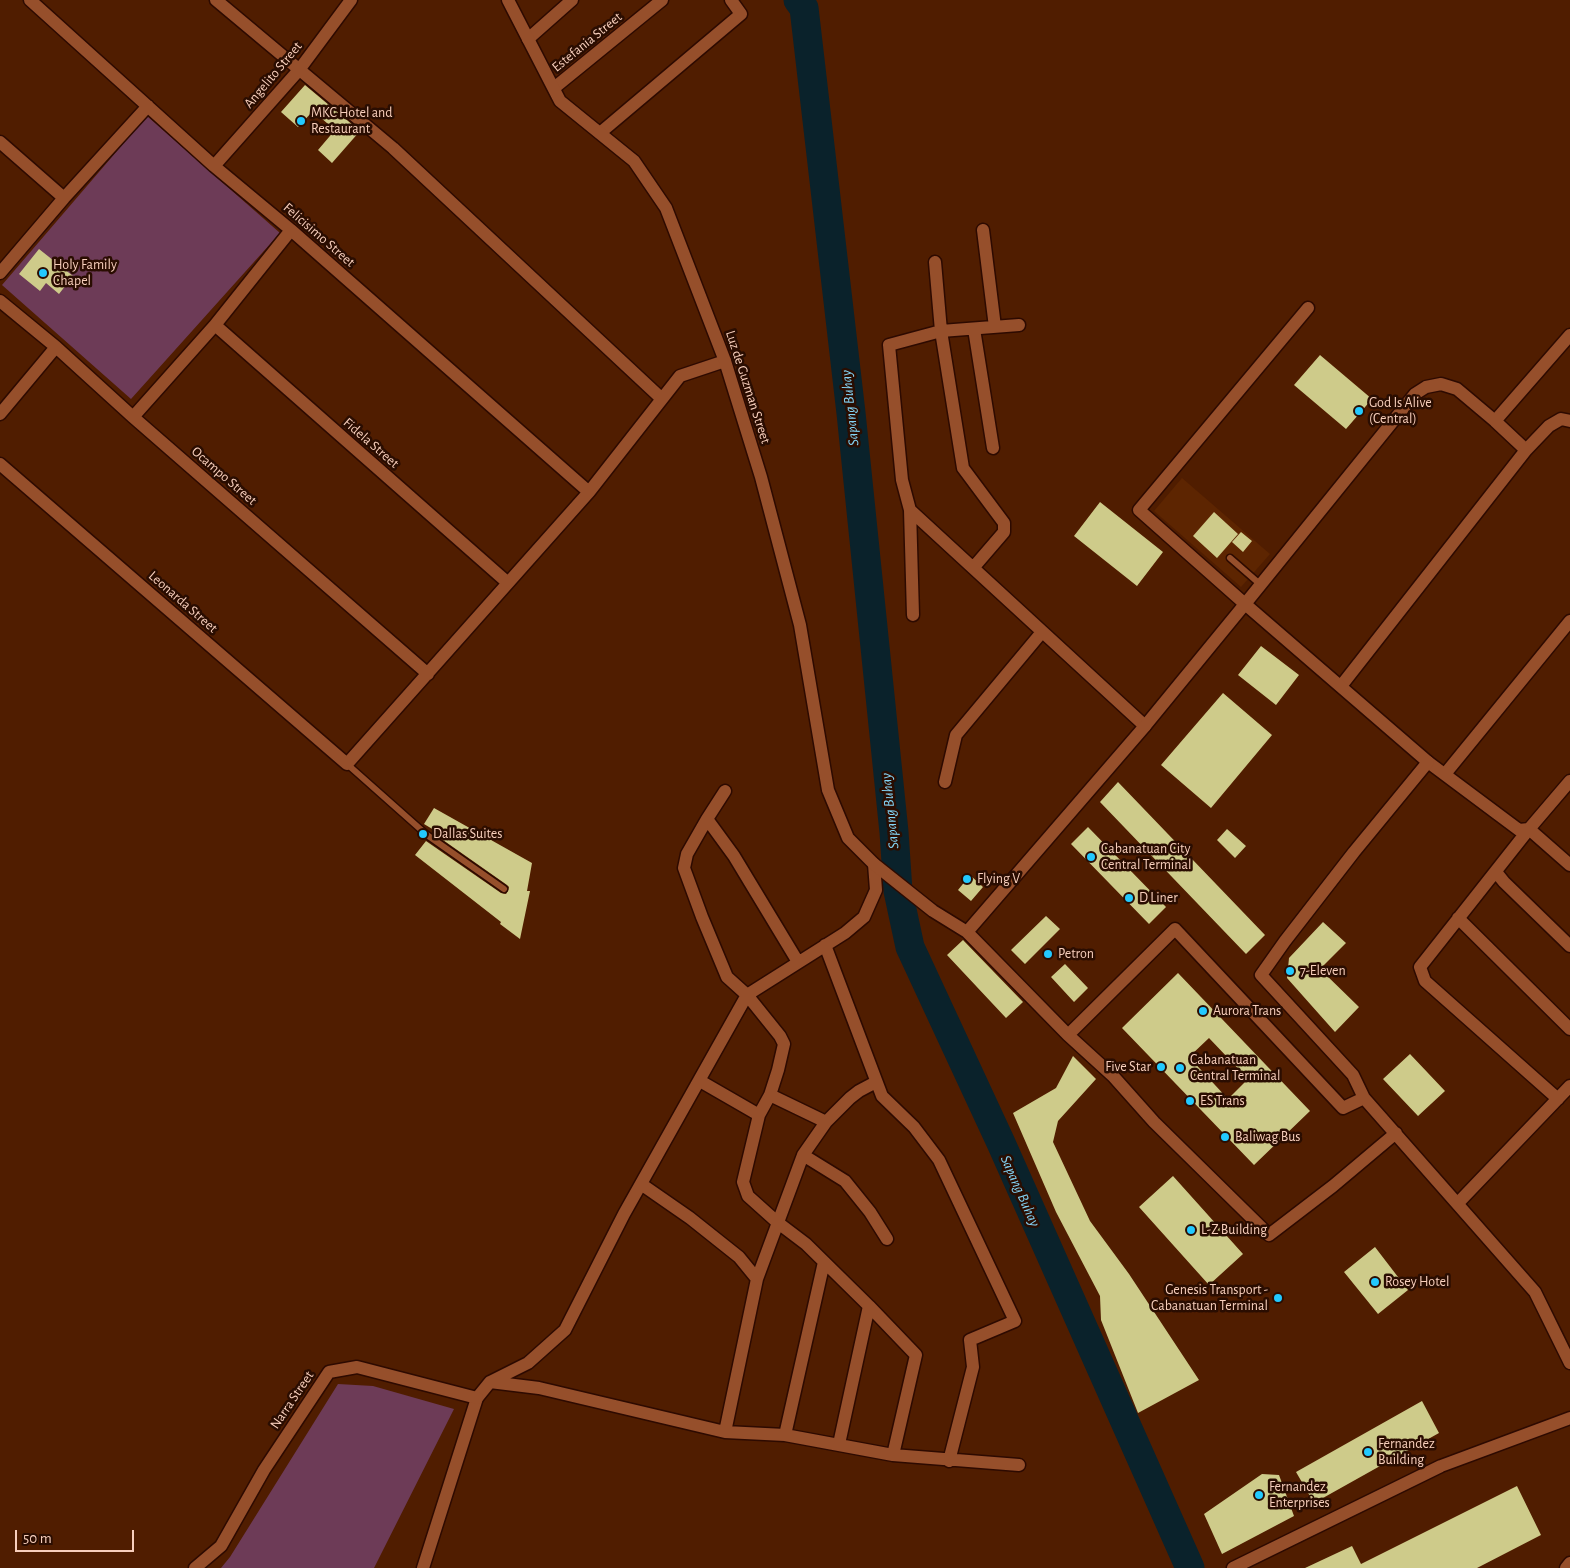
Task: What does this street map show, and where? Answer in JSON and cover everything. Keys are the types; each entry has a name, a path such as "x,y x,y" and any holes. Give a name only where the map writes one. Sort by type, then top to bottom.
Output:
{"street":[{"name":"Felicisimo Street","path":"30,0 214,166 291,230 589,492"},
{"path":"216,0 393,148 662,399"},
{"name":"Angelito Street","path":"214,166 298,70 351,0"},
{"name":"Luz de Guzman Street","path":"508,0 560,101 634,161 666,208 725,361 761,477 800,625 828,790 848,838 874,864"},
{"path":"528,39 572,0"},
{"name":"Estefania Street","path":"554,88 662,0"},
{"path":"600,133 741,14 731,0"},
{"path":"0,273 64,198 148,106"},
{"path":"0,142 64,198"},
{"path":"133,417 215,325 291,230"},
{"path":"983,230 996,327"},
{"path":"935,262 941,331 963,468 1004,523 1004,532 973,568"},
{"name":"Ocampo Street","path":"0,301 56,347 133,417 428,674"},
{"path":"1308,308 1140,510 1245,604 1428,762 1519,830 1529,829 1570,865"},
{"name":"Fidela Street","path":"215,325 508,583"},
{"path":"913,615 910,510 902,480 889,344 941,331 1019,325"},
{"path":"974,329 993,448"},
{"path":"1495,421 1570,334"},
{"path":"0,414 56,347"},
{"path":"347,764 589,492 680,376 725,361"},
{"path":"967,932 1145,726 1416,394 1426,386 1441,384 1456,389 1526,450"},
{"path":"1341,686 1526,450 1549,426 1561,420 1570,421"},
{"name":"Leonarda Street","path":"0,464 347,764"},
{"path":"910,510 1145,726"},
{"path":"1445,774 1570,621"},
{"path":"944,782 956,735 1042,632"},
{"path":"1428,762 1284,941 1261,975 1353,1075 1364,1098 1535,1292 1570,1363"},
{"path":"1558,1098 1425,981 1420,967 1529,829 1569,785"},
{"path":"725,791 687,854 684,868 727,977 747,995 780,1036 784,1044 770,1095 760,1115 743,1182 748,1196 806,1244 869,1306 916,1356 893,1456"},
{"path":"707,819 734,856 798,962"},
{"path":"874,864 933,911 967,932 1068,1035 1113,1076 1154,1122 1269,1235 1333,1186 1396,1133"},
{"path":"424,1568 477,1398 490,1382 528,1363 565,1330 641,1184 747,995 845,933 864,917 876,890 874,864"},
{"path":"1496,872 1570,946"},
{"path":"1458,918 1570,1030"},
{"path":"1068,1035 1174,929 1343,1108 1364,1098"},
{"path":"825,945 882,1096 914,1127 939,1160 1015,1321 970,1340 973,1367 949,1461"},
{"path":"700,1081 760,1115"},
{"path":"725,1432 757,1279 803,1155 826,1122 859,1091 876,1082"},
{"path":"1458,1203 1570,1086"},
{"path":"770,1095 826,1122"},
{"path":"803,1155 844,1181 870,1212 887,1239"},
{"path":"641,1184 690,1218 733,1252 757,1279"},
{"path":"786,1434 824,1262"},
{"path":"839,1444 869,1306"},
{"name":"Narra Street","path":"195,1568 220,1546 264,1470 329,1372 357,1367 477,1398"},
{"path":"490,1382 539,1388 725,1432 786,1434 893,1456 1019,1465"},
{"path":"1233,1568 1441,1466 1570,1418"},
{"path":"1566,1568 1570,1563"}],"lane":[{"path":"1230,558 1261,585"},
{"path":"347,764 427,835 504,889"}],"shaded area":[{"path":"147,116 280,233 131,399 2,285"},
{"path":"1182,478 1270,554 1241,587 1154,511"},
{"path":"338,1384 373,1386 454,1409 374,1568 221,1568 230,1557"}],"building":[{"path":"305,85 360,131 332,163 318,150 335,130 313,111 298,127 281,112"},
{"name":"Holy Family Chapel","path":"39,249 73,276 59,294 46,283 40,291 19,274"},
{"path":"1320,355 1372,399 1346,429 1294,385"},
{"path":"1100,502 1163,552 1137,586 1074,536"},
{"path":"1214,512 1238,534 1217,558 1193,536"},
{"path":"1241,532 1252,541 1243,552 1232,542"},
{"path":"1261,646 1299,675 1276,705 1238,675"},
{"path":"1223,693 1272,735 1211,808 1161,765"},
{"path":"1118,782 1265,935 1246,954 1100,802"},
{"path":"434,808 532,863 527,891 530,891 520,939 415,855 426,841 501,893 506,894 508,891 509,887 507,885 433,833 434,830 424,824"},
{"path":"1088,827 1166,907 1149,924 1071,844"},
{"path":"1227,829 1246,846 1235,858 1217,840"},
{"path":"970,875 983,887 971,901 958,890"},
{"path":"1046,916 1060,929 1025,964 1011,950"},
{"path":"1323,922 1346,943 1320,969 1359,1007 1335,1032 1287,978 1289,958"},
{"path":"963,940 1023,1002 1006,1018 947,955"},
{"path":"1065,964 1088,988 1074,1002 1051,977"},
{"name":"Cabanatuan Central Terminal","path":"1178,973 1310,1111 1254,1165 1122,1028","holes":["1209,1038 1248,1079 1228,1099 1189,1057"]},
{"path":"1410,1054 1445,1091 1418,1116 1383,1079"},
{"path":"1073,1056 1096,1079 1058,1121 1053,1142 1090,1221 1129,1274 1199,1380 1138,1413 1101,1320 1100,1296 1056,1212 1013,1113 1056,1088"},
{"name":"L-Z Building","path":"1173,1176 1243,1254 1209,1285 1139,1207"},
{"path":"1375,1247 1408,1290 1378,1314 1344,1272"},
{"name":"Fernandez Building","path":"1422,1401 1439,1433 1314,1503 1296,1472"},
{"name":"Fernandez Enterprises","path":"1262,1474 1279,1475 1294,1516 1222,1554 1204,1514"},
{"path":"1517,1486 1541,1535 1477,1568 1305,1568 1352,1546 1361,1564"}],"waterway":[{"name":"Sapang Buhay","path":"798,0 804,8 851,413 894,832 898,891 910,947 1001,1143 1190,1568"}],"place":[{"name":"MKC Hotel and Restaurant","path":"301,121"},
{"name":"Holy Family Chapel","path":"43,273"},
{"name":"God Is Alive (Central)","path":"1359,411"},
{"name":"Dallas Suites","path":"423,834"},
{"name":"Cabanatuan City Central Terminal","path":"1091,857"},
{"name":"Flying V","path":"967,879"},
{"name":"D Liner","path":"1129,898"},
{"name":"Petron","path":"1048,954"},
{"name":"7-Eleven","path":"1290,971"},
{"name":"Aurora Trans","path":"1203,1011"},
{"name":"Five Star","path":"1161,1067"},
{"name":"Cabanatuan Central Terminal","path":"1180,1068"},
{"name":"ES Trans","path":"1190,1101"},
{"name":"Baliwag Bus","path":"1225,1137"},
{"name":"L-Z Building","path":"1191,1230"},
{"name":"Rosey Hotel","path":"1375,1282"},
{"name":"Genesis Transport - Cabanatuan Terminal","path":"1278,1298"},
{"name":"Fernandez Building","path":"1368,1452"},
{"name":"Fernandez Enterprises","path":"1259,1495"}]}
